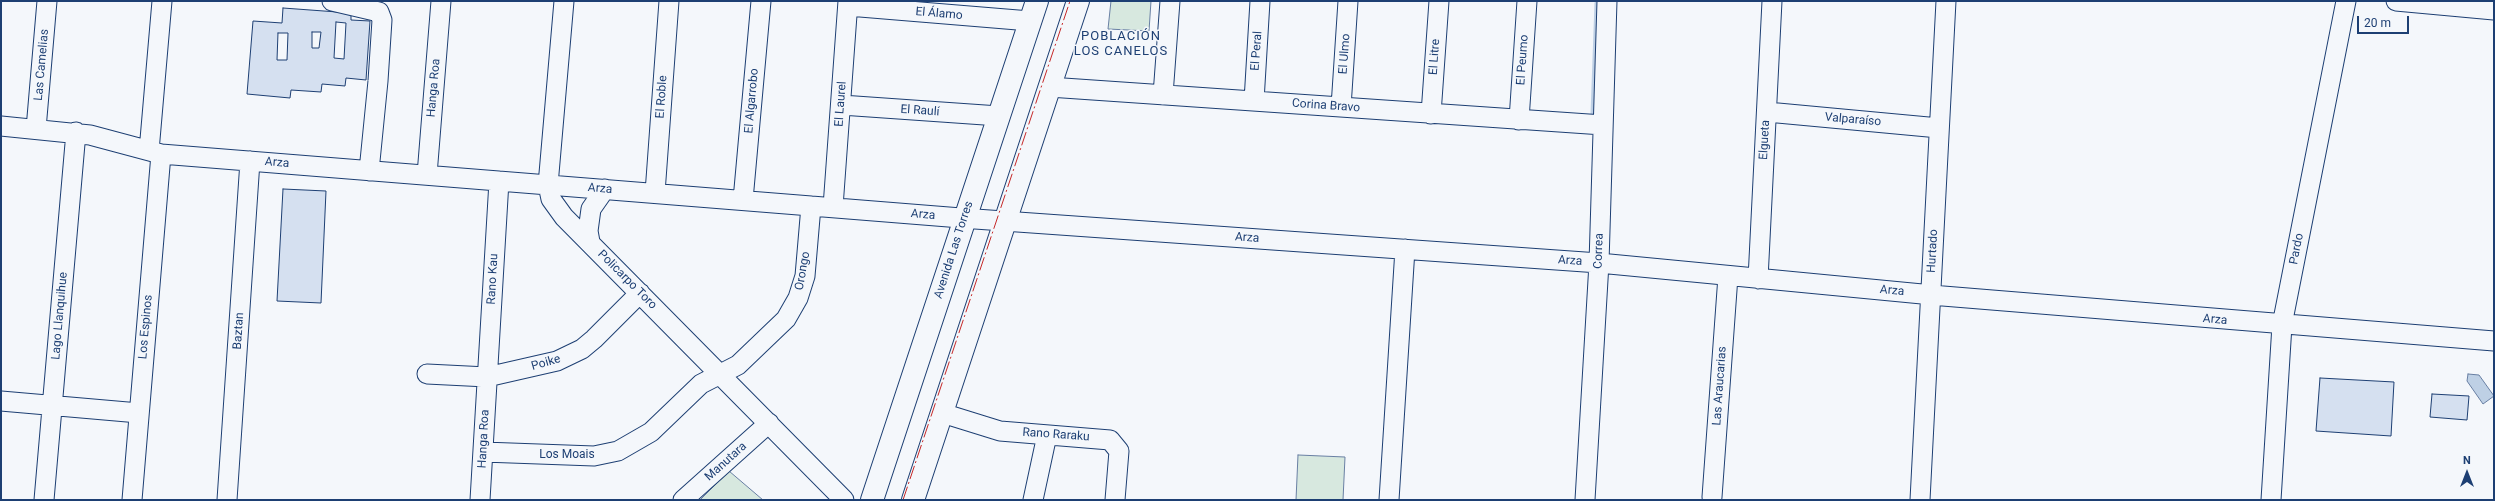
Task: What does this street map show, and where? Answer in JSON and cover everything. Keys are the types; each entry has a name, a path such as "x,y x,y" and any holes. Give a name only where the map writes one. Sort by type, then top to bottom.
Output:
{"main road":[{"name":"Avenida Las Torres","path":"872,500 1037,1"},
{"path":"913,500 1078,1"}],"street":[{"name":"Las Camelias","path":"36,129 47,1"},
{"name":"Los Espinos","path":"132,500 139,413 155,152 162,1"},
{"path":"332,1 379,12 382,20 378,81 369,171"},
{"name":"Hanga Roa","path":"428,175 441,1"},
{"name":"Policarpo Toro","path":"564,1 548,185 550,198 556,207 590,242 844,500"},
{"name":"El Roble","path":"655,193 669,1"},
{"name":"El Algarrobo","path":"743,200 761,1"},
{"path":"1163,95 1170,1"},
{"name":"El Peral","path":"1254,101 1260,1"},
{"name":"El Ulmo","path":"1341,107 1348,1"},
{"name":"El Litre","path":"1431,114 1439,1"},
{"name":"El Peumo","path":"1519,120 1527,1"},
{"name":"Correa","path":"1585,500 1599,263 1607,1"},
{"name":"Elgueta","path":"1758,279 1772,1"},
{"name":"Hurtado","path":"1920,500 1946,1"},
{"name":"Pardo","path":"2271,500 2282,325 2346,1"},
{"path":"2396,1 2494,10"},
{"name":"El Álamo","path":"848,4 1030,21"},
{"name":"El Laurel","path":"833,207 848,4"},
{"name":"Corina Bravo","path":"1049,87 1603,125"},
{"name":"El Raulí","path":"841,105 999,116"},
{"name":"Valparaíso","path":"1767,112 1939,128"},
{"name":"Arza","path":"1,126 76,132 155,152 250,161 965,218 1599,263 1931,295 2282,325 2494,341"},
{"name":"Lago Llanquihue","path":"44,500 76,132"},
{"name":"Baztan","path":"227,500 250,161"},
{"name":"Rano Kau","path":"487,377 499,181"},
{"path":"590,242 588,231 591,210 605,189"},
{"name":"Orongo","path":"720,374 738,365 778,328 792,309 805,276 811,206"},
{"path":"1389,500 1405,250"},
{"name":"Las Araucarias","path":"1712,497 1728,276"},
{"name":"Poike","path":"428,374 487,377 546,365 568,357 594,339 640,293"},
{"name":"Los Moais","path":"483,452 582,457 618,450 646,435 675,411 701,384 720,374"},
{"name":"Hanga Roa","path":"480,500 487,377"},
{"path":"1,401 139,413"},
{"name":"Rano Raraku","path":"942,413 1000,431 1104,438 1115,443 1119,455 1115,500"},
{"name":"Manutara","path":"683,500 769,424"},
{"path":"1033,500 1047,435"}],"shaded area":[{"path":"1111,1 1151,1 1149,31 1108,29"},
{"path":"1298,455 1345,457 1343,500 1296,500"},
{"path":"729,471 763,500 700,500"}],"water":[{"path":"2468,374 2479,375 2494,396 2483,404 2467,381"}],"building":[{"path":"283,8 351,13 351,20 370,21 366,80 346,78 345,86 322,84 321,92 291,90 290,98 247,94 253,21 282,23","holes":["336,22 346,23 344,59 334,58","312,32 321,32 319,48 312,48","278,33 288,33 287,60 277,60"]},
{"path":"283,189 326,191 321,303 277,301"},
{"path":"2320,378 2394,382 2391,436 2316,431"},
{"path":"2432,394 2469,396 2467,420 2430,417"}],"waterway":[{"path":"1593,114 1597,3"}],"power":[{"path":"903,500 1070,1"}],"district":[{"name":"POBLACIÓN LOS CANELOS","path":"1121,44"}]}
